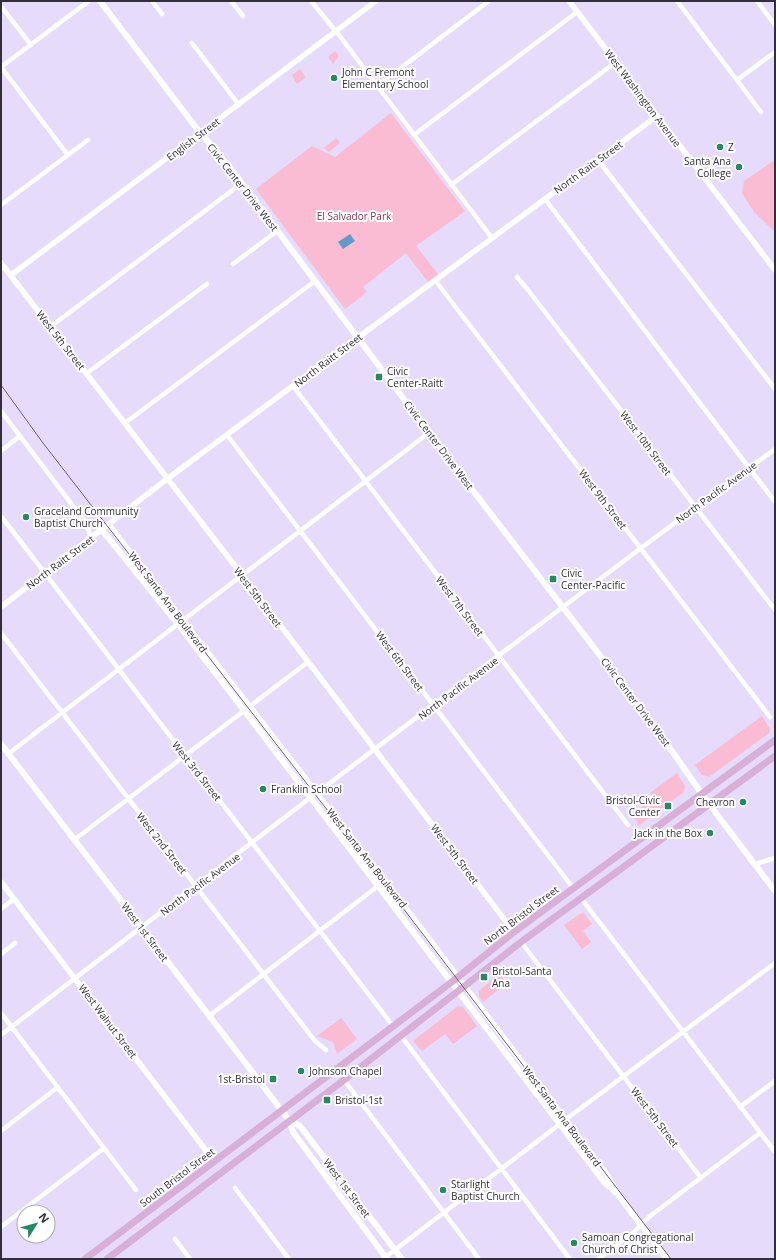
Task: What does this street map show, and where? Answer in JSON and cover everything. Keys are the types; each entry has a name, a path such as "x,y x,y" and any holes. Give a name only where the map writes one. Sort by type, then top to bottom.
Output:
{"main road":[{"name":"Civic Center Drive West","path":"100,1 201,133 242,183 357,338 673,750 709,804 775,891"},
{"name":"West Santa Ana Boulevard","path":"109,525 180,622 247,709 316,794 563,1122 607,1175 619,1196 667,1259"},
{"name":"West Santa Ana Boulevard","path":"102,530 180,622"},
{"name":"West Santa Ana Boulevard","path":"247,709 311,798 378,886 455,980"},
{"name":"North Bristol Street","path":"282,1111 455,980 514,932 775,740"},
{"name":"West 1st Street","path":"1,744 289,1120 293,1132 385,1258"},
{"path":"107,1259 289,1120 344,1080 521,942 775,756"},
{"name":"South Bristol Street","path":"85,1259 282,1111"},
{"name":"West 1st Street","path":"289,1120 300,1126 402,1259"}],"street":[{"path":"68,155 1,67 89,1"},
{"path":"152,1 162,14"},
{"path":"231,1 243,16"},
{"path":"311,1 492,238"},
{"name":"English Street","path":"11,275 376,1"},
{"path":"377,86 489,1"},
{"name":"West Washington Avenue","path":"569,1 775,270"},
{"path":"677,1 761,112"},
{"path":"757,1 775,25"},
{"path":"1,6 31,45"},
{"path":"414,135 577,12"},
{"path":"192,43 239,105"},
{"path":"737,80 775,52"},
{"path":"451,185 616,62"},
{"name":"North Raitt Street","path":"1,606 46,574 167,479 657,116"},
{"path":"1,205 88,140"},
{"path":"598,160 775,389"},
{"path":"50,327 242,183"},
{"path":"545,199 775,502"},
{"path":"233,264 277,230"},
{"name":"West 5th Street","path":"1,263 242,575 514,932"},
{"name":"West 10th Street","path":"517,277 775,610"},
{"name":"West 9th Street","path":"435,280 770,717"},
{"path":"125,423 315,281"},
{"path":"87,373 206,284"},
{"name":"West 7th Street","path":"292,386 628,825"},
{"path":"1,412 86,523 91,538"},
{"path":"8,754 430,432"},
{"name":"West 6th Street","path":"227,435 573,888"},
{"path":"1,451 20,436"},
{"name":"North Pacific Avenue","path":"1,1035 253,844 316,794 641,548 775,449"},
{"name":"West 3rd Street","path":"1,516 393,1026"},
{"name":"West 2nd Street","path":"1,633 314,1041 326,1050"},
{"path":"74,840 308,662"},
{"path":"755,864 774,858"},
{"name":"West Walnut Street","path":"1,882 214,1161"},
{"path":"209,1016 378,886"},
{"path":"581,898 775,1152"},
{"path":"1,909 14,899"},
{"name":"West 5th Street","path":"521,942 701,1178"},
{"path":"1,954 15,943"},
{"path":"385,1258 775,963"},
{"path":"1,1012 136,1190"},
{"path":"401,1036 570,1259"},
{"path":"344,1080 479,1259"},
{"path":"740,1107 775,1080"},
{"path":"1,1131 58,1087"},
{"path":"598,1259 760,1133"},
{"path":"1,1227 104,1148"},
{"path":"235,1188 289,1259"},
{"path":"175,1239 190,1259"}],"green space":[{"path":"335,51 339,56 333,64 328,57"},
{"path":"300,69 306,77 297,84 292,75"},
{"name":"El Salvador Park","path":"391,113 465,211 416,246 438,274 428,282 406,253 363,287 367,292 345,309 256,189 312,146 335,157"},
{"path":"336,138 340,143 329,152 324,148"},
{"path":"775,160 775,232 754,212 742,193 744,181"},
{"path":"762,716 770,729 769,733 709,777 702,775 695,765"},
{"path":"677,773 685,786 684,792 638,826 637,821 632,815 654,798 650,793"},
{"path":"583,912 592,924 583,931 591,942 582,949 564,925"},
{"path":"499,974 507,983 483,1002 479,996 479,991"},
{"path":"458,1006 463,1007 477,1026 453,1044 445,1034 422,1051 413,1041"},
{"path":"341,1018 357,1039 337,1054 333,1042 317,1036"}],"water":[{"path":"350,234 355,241 343,249 338,242"}],"tram line":[{"path":"1,385 43,443 383,882 671,1259"}],"place":[{"name":"John C Fremont Elementary School","path":"334,78"},
{"name":"Z","path":"720,147"},
{"name":"Santa Ana College","path":"739,167"},
{"name":"Civic Center-Raitt","path":"379,377"},
{"name":"Graceland Community Baptist Church","path":"26,517"},
{"name":"Civic Center-Pacific","path":"553,579"},
{"name":"Franklin School","path":"263,789"},
{"name":"Chevron","path":"743,802"},
{"name":"Bristol-Civic Center","path":"668,806"},
{"name":"Jack in the Box","path":"710,833"},
{"name":"Bristol-Santa Ana","path":"484,977"},
{"name":"Johnson Chapel","path":"301,1071"},
{"name":"1st-Bristol","path":"273,1079"},
{"name":"Bristol-1st","path":"327,1100"},
{"name":"Starlight Baptist Church","path":"443,1190"},
{"name":"Samoan Congregational Church of Christ","path":"574,1243"}]}
